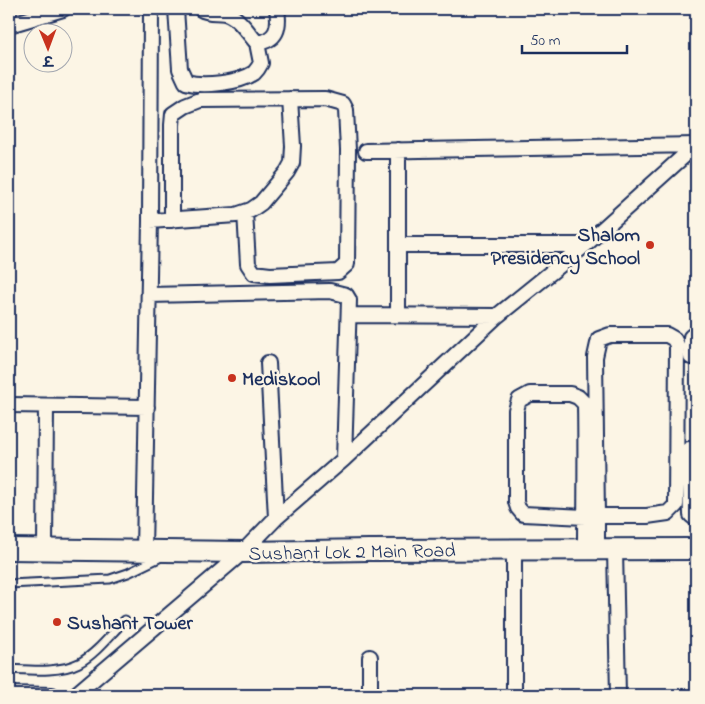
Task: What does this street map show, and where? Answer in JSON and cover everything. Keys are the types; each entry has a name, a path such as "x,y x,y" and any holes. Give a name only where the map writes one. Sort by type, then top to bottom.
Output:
{"street":[{"path":"9,25 63,9"},
{"path":"144,552 150,221 151,9"},
{"path":"176,9 180,69 186,82 196,85 242,79 256,71 261,63 257,43 238,21 226,13 206,12 201,9"},
{"path":"257,43 268,41 275,33 278,18 277,9"},
{"path":"150,221 236,215 261,203 292,164 293,146 290,99"},
{"path":"172,220 173,114 185,106 200,100 325,99 338,101 343,104 346,110 348,150 347,264 338,272 270,275 254,273 248,264 245,212"},
{"path":"366,151 696,145"},
{"path":"75,695 243,552 276,518 344,458 497,316 584,245 696,145"},
{"path":"398,150 398,315"},
{"path":"398,244 584,245"},
{"path":"149,295 330,291 346,295 349,300 349,315 344,458"},
{"path":"349,315 497,316"},
{"path":"691,357 691,336 696,333"},
{"path":"591,516 595,357 599,339 610,335 667,335 674,339 677,345 676,505 668,513 647,516 591,516 523,514 516,502 516,410 518,400 530,394 570,394 578,397 585,404 591,516 599,550 618,695"},
{"path":"268,363 276,518"},
{"path":"9,405 147,407"},
{"path":"45,550 46,406"},
{"path":"689,449 691,516 696,519"},
{"name":"Sushant Lok 2 Main Road","path":"9,549 144,552 696,549"},
{"path":"514,550 514,695"},
{"path":"370,657 370,695"},
{"path":"9,694 52,695"}],"lane":[{"path":"9,584 110,579 128,573 173,551"},
{"path":"9,669 36,670 67,667 78,663 87,657 125,620"}],"place":[{"name":"Shalom Presidency School","path":"650,245"},
{"name":"Mediskool","path":"232,378"},
{"name":"Sushant Tower","path":"57,622"}]}
